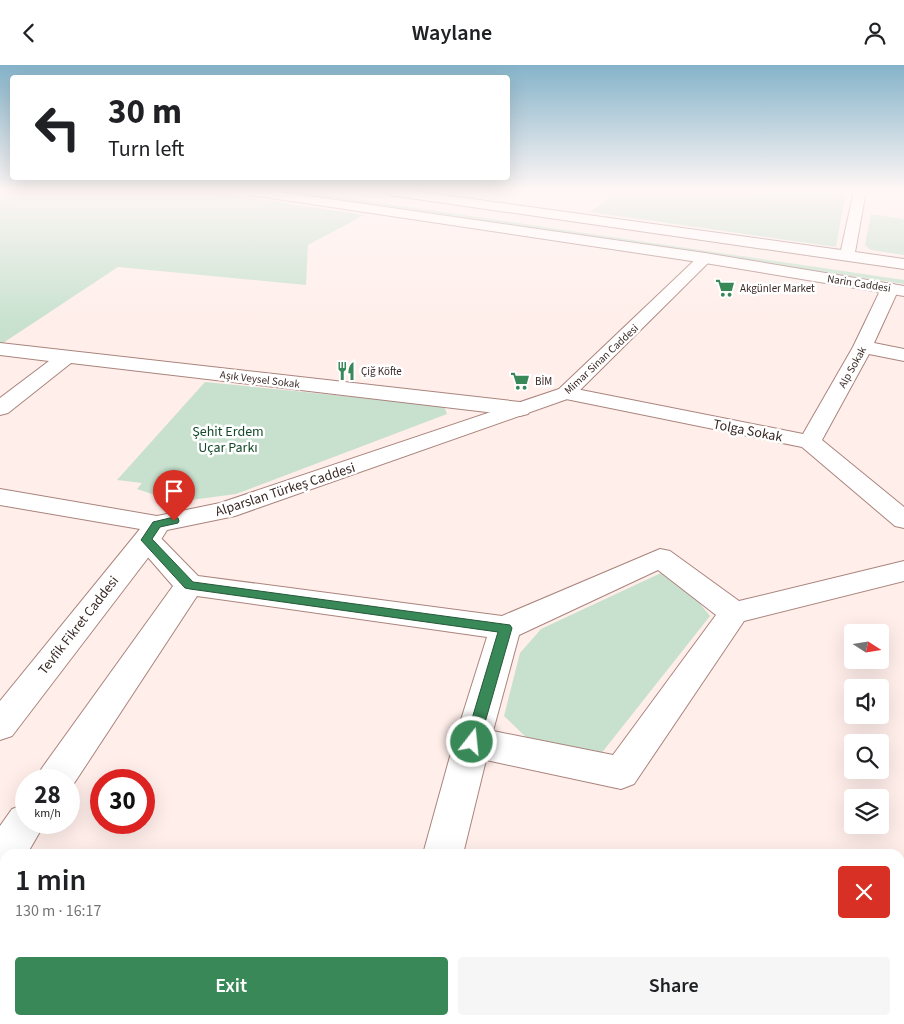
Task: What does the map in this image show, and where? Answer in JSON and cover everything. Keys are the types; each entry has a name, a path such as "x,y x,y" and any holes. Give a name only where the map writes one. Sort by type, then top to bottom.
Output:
{"street":[{"name":"Narin Caddesi","path":"553,236 896,289"},
{"name":"Narin Caddesi","path":"631,236 904,276"},
{"path":"705,236 904,264"},
{"path":"848,256 852,236"},
{"name":"Mimar Sinan Caddesi","path":"476,424 566,393 704,258"},
{"name":"Alp Sokak","path":"810,443 863,347 887,295 896,289"},
{"path":"863,347 904,355"},
{"name":"Aşık Veysel Sokak","path":"0,349 520,409"},
{"path":"0,408 66,357"},
{"name":"Tolga Sokak","path":"566,393 810,443 904,520"},
{"name":"Alparslan Türkeş Caddesi","path":"0,497 152,532 226,510 476,424"},
{"path":"152,532 190,585 505,628 660,558 734,613"},
{"name":"Tevfik Fikret Caddesi","path":"0,726 152,532"},
{"path":"472,742 621,773 734,613 904,571"},
{"path":"63,769 190,585"},
{"path":"444,849 472,742 505,628"},
{"path":"8,849 18,834"}],"green space":[{"path":"0,236 325,236 308,245 306,285 118,267 3,343 0,343"},
{"path":"582,236 604,236 904,280 904,284"},
{"path":"757,236 838,236 836,247"},
{"path":"867,236 904,236 904,255 871,250 865,245"},
{"name":"Şehit Erdem Uçar Parkı","path":"205,382 444,406 447,414 236,494 176,502 137,489 142,483 117,480"},
{"path":"663,572 692,594 710,616 600,755 531,742 504,716 520,653 541,629"}],"place":[{"name":"Akgünler Market","path":"725,288"},
{"name":"Çiğ Köfte","path":"346,371"},
{"name":"BİM","path":"520,381"}],"route":[{"path":"174,521 157,524 146,540 190,585 505,628 472,742"}]}
